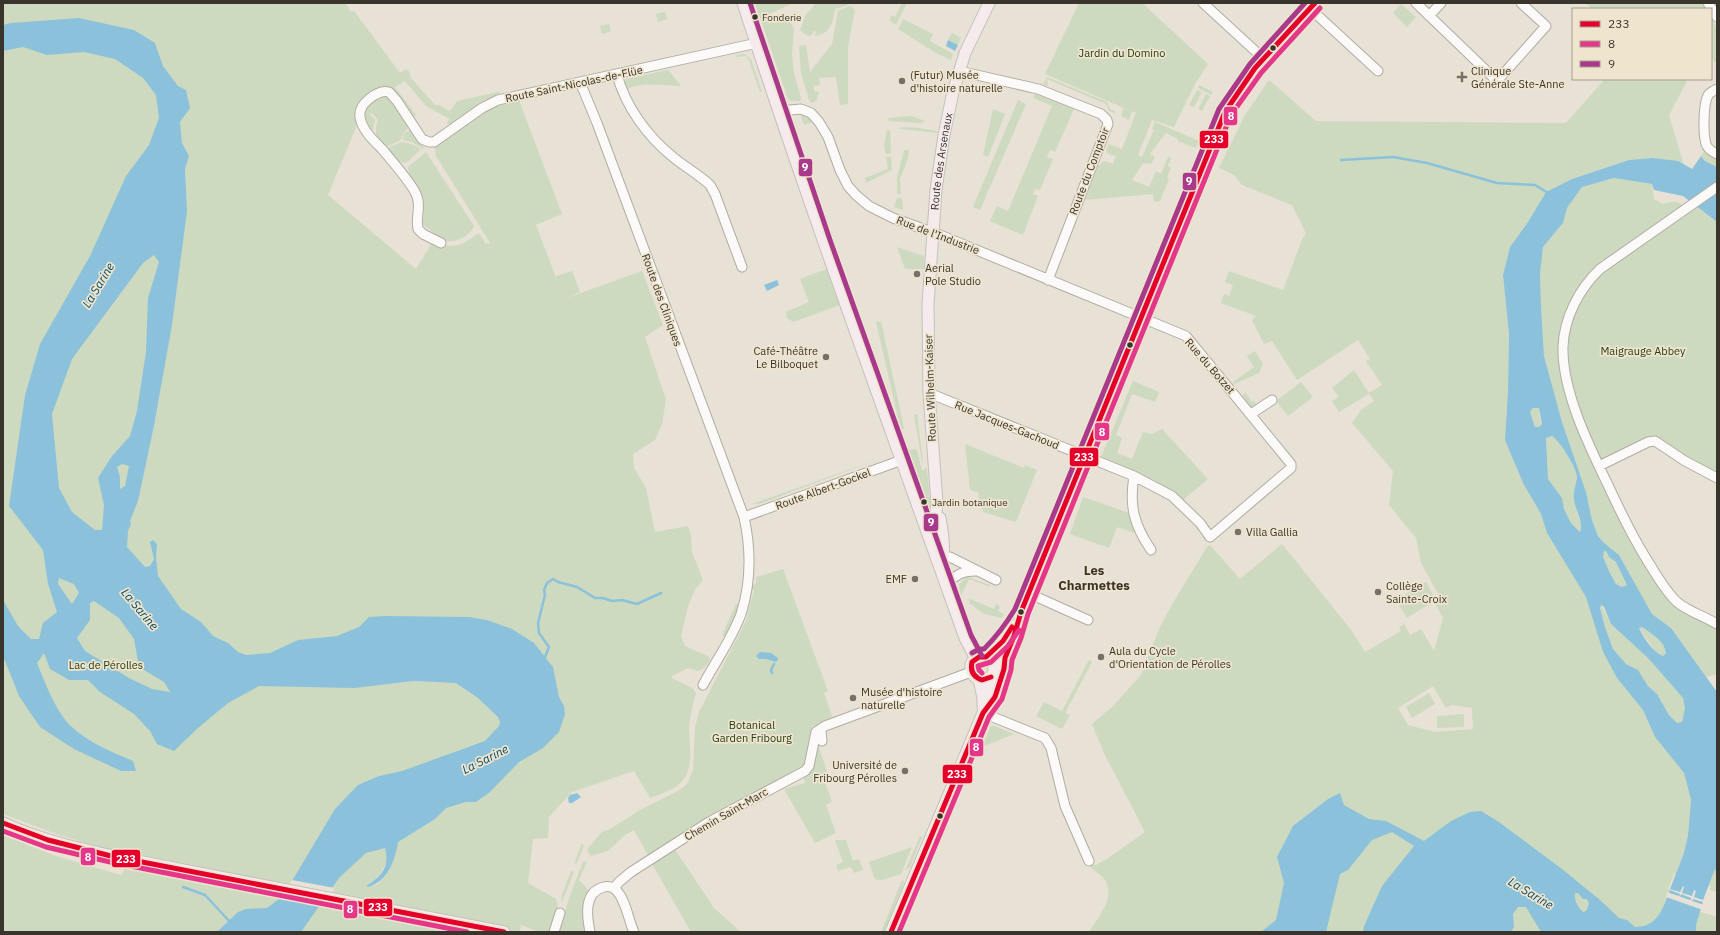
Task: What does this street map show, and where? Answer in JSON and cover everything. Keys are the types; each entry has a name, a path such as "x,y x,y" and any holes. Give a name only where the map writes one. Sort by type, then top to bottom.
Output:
{"main road":[{"path":"743,3 779,111 932,545 940,561 946,584 965,638 981,658 993,662 988,697 983,714 891,932"},
{"name":"Route des Arsenaux","path":"932,232 944,135 959,72 965,53 990,3"},
{"path":"975,676 987,679 1002,663 1007,654 1028,593 1225,112 1238,90 1310,5"},
{"name":"Route Wilhelm-Kaiser","path":"932,232 928,304 929,392 937,503 932,545"},
{"path":"937,503 941,526 940,561"},
{"path":"983,714 983,698 972,664 1008,635 1021,612"},
{"path":"3,823 37,836 82,849 127,859 504,932"}],"street":[{"path":"1203,3 1264,59"},
{"path":"1416,3 1497,81 1546,26 1521,3"},
{"path":"1429,16 1441,3"},
{"path":"1310,5 1378,71"},
{"name":"Route Saint-Nicolas-de-Flüe","path":"441,243 423,234 418,229 419,206 415,191 382,150 371,139 363,126 360,117 361,109 365,103 381,92 389,92 397,101 422,139 429,142 439,139 472,114 498,100 756,43"},
{"name":"Route du Comptoir","path":"959,72 1038,89 1101,114 1107,120 1108,124 1048,280"},
{"path":"616,75 632,111 658,143 710,185 715,194 742,267"},
{"name":"Route des Cliniques","path":"580,82 597,123 744,517 748,547 747,591 740,616 703,685"},
{"path":"1717,89 1709,94 1706,104 1704,126 1706,145 1717,154"},
{"name":"Rue de l'Industrie","path":"779,111 801,109 811,113 819,122 828,137 840,170 848,186 869,206 893,218 932,232 1141,317"},
{"path":"1717,187 1600,269 1582,290 1571,312 1565,330 1563,348 1570,392 1581,425 1632,535 1669,593 1677,602 1688,610 1717,624"},
{"name":"Rue du Botzet","path":"1141,317 1186,336 1291,464 1290,470 1210,537"},
{"name":"Rue Jacques-Gachoud","path":"929,392 1134,476 1172,496 1200,523 1210,537"},
{"path":"1251,414 1272,400"},
{"path":"1599,466 1648,442 1655,441 1686,461 1717,478"},
{"name":"Route Albert-Gockel","path":"744,517 902,460"},
{"path":"1134,476 1132,503 1136,523 1141,535 1152,550"},
{"path":"940,561 950,557 977,572 996,580"},
{"path":"946,584 966,571 977,572"},
{"path":"1028,593 1088,620"},
{"path":"822,742 820,731 825,726 872,708 975,676"},
{"path":"983,714 1045,738 1051,748 1065,806 1089,861"},
{"name":"Chemin Saint-Marc","path":"614,888 618,882 631,872 709,822 805,771 808,766 816,732 820,731"},
{"path":"590,932 587,913 588,904 591,897 599,889 610,887 614,888 620,895 634,932"},
{"path":"554,932 560,913"}],"green space":[{"name":"Lac de Pérolles","path":"3,3 342,3 346,4 351,12 354,11 400,73 406,69 409,71 411,78 435,105 439,105 450,111 457,101 498,92 501,93 478,103 477,107 451,124 446,123 450,119 426,106 405,81 395,87 416,115 411,118 384,88 357,110 357,125 328,195 416,269 432,243 445,246 454,246 466,242 479,233 486,244 490,243 436,156 435,147 478,116 497,106 507,103 507,100 520,97 520,103 562,214 536,225 558,283 556,276 572,271 580,292 564,299 642,271 663,325 645,337 666,400 662,424 655,440 633,454 634,468 646,488 655,532 688,526 691,536 692,552 703,580 696,588 688,606 681,636 685,646 710,657 710,659 706,666 698,671 688,668 672,676 672,678 692,688 696,693 689,727 689,769 682,781 671,789 650,798 634,771 572,792 549,817 548,838 533,839 528,883 556,899 558,907 549,932 539,932 521,925 520,932 3,932 3,835 53,855 121,875 124,870 125,855 59,835 3,814","holes":["180,122 182,144 187,153 171,134","40,344 18,446 25,395","163,377 154,426 139,495","399,679 443,683 414,681 381,685","388,859 390,869 378,884 369,887 366,886 377,878"]},
{"path":"755,3 793,3 769,14 772,20 786,14 794,29 792,53 794,73 801,98 800,101 790,101 787,96"},
{"path":"816,3 845,3 848,5 835,9 832,23 824,33 815,36 816,31 814,31 811,36 806,35 800,30 805,16"},
{"path":"902,3 907,3 896,25 889,20 892,15 895,17"},
{"name":"Jardin du Domino","path":"1079,3 1142,3 1208,64 1195,84 1174,127 1152,120 1138,155 1142,157 1154,130 1152,129 1155,122 1199,141 1196,148 1178,141 1178,139 1166,133 1150,154 1155,157 1151,164 1143,163 1132,180 1149,187 1156,171 1161,174 1168,157 1171,158 1168,166 1171,168 1167,178 1169,179 1160,201 1154,202 1153,194 1085,200 1097,167 1104,161 1113,164 1116,156 1108,154 1106,151 1109,144 1122,149 1136,113 1132,111 1129,120 1121,116 1124,108 1045,74"},
{"path":"1586,3 1704,3 1706,8 1591,8"},
{"path":"1401,4 1416,17 1407,27 1393,13"},
{"path":"850,6 855,10 848,46 848,104 840,105 836,77 819,78 820,85 814,86 814,91 819,92 816,101 812,103 809,100 801,73 799,46 806,45 810,72 832,44 838,11"},
{"path":"665,12 667,19 658,22 656,14"},
{"path":"1712,18 1717,30 1717,65 1712,58"},
{"path":"903,19 933,34 930,41 953,54 951,60 936,53 898,29"},
{"path":"609,24 611,31 602,34 600,26"},
{"path":"952,33 961,38 958,45 948,40"},
{"path":"744,54 751,59 762,92 760,92 749,60 746,56 736,57 735,55"},
{"path":"668,70 681,86 643,85 630,88 625,91 623,86 626,79"},
{"path":"1047,77 1107,102 1110,109 1115,111 1115,113 1109,111 1106,104 1047,79 1048,86 1043,84"},
{"path":"1269,80 1316,121 1566,123 1604,80 1687,80 1669,115 1684,165 1678,161 1653,158 1629,160 1572,179 1546,192 1528,222 1510,247 1503,275 1509,334 1505,440 1523,483 1541,514 1547,533 1587,597 1603,652 1617,678 1643,710 1655,737 1684,773 1691,800 1688,835 1684,853 1676,874 1670,872 1674,874 1668,889 1670,890 1667,898 1700,912 1717,917 1717,932 1089,932 1101,914 1107,900 1108,887 1105,880 1089,865 1092,864 1097,866 1096,865 1145,832 1105,755 1092,724 1112,707 1141,675 1160,627 1207,547 1210,545 1240,579 1282,544 1352,631 1365,652 1401,631 1399,627 1404,624 1410,635 1421,629 1434,651 1443,618 1436,605 1442,601 1421,563 1416,538 1389,505 1393,471 1352,423 1361,410 1374,401 1369,394 1339,412 1332,401 1339,397 1332,388 1354,370 1369,393 1382,385 1366,361 1370,359 1358,340 1297,380 1272,341 1264,344 1252,320 1256,316 1221,303 1224,294 1229,296 1233,285 1225,282 1229,271 1283,290 1306,233 1292,205 1242,185 1234,175 1219,168 1245,115","holes":["1433,686 1446,708 1452,705 1472,708 1473,729 1435,732 1408,725 1398,708"]},
{"path":"1199,85 1213,92 1211,95 1198,88"},
{"path":"1197,90 1202,92 1194,107 1189,105"},
{"path":"1036,93 1074,109 1055,152 1050,150 1047,157 1053,159 1040,190 1035,189 1033,194 1038,196 1023,235 990,221 997,206 1008,211 1052,106 1033,98"},
{"path":"1206,94 1210,96 1202,111 1198,109"},
{"path":"386,95 391,97 410,126 403,134 401,140 384,148 376,139 376,126 378,120 372,113 370,114 375,120 373,129 369,130 364,117 366,107 369,103"},
{"path":"1018,100 1026,104 980,210 973,207"},
{"path":"993,109 1005,114 988,157 983,155"},
{"path":"800,113 805,114 813,122 804,125"},
{"path":"912,116 925,121 921,123 889,121 888,118"},
{"path":"901,127 937,131 937,133 900,129"},
{"path":"411,129 424,148 423,149 412,142 403,140 404,134"},
{"path":"887,130 890,131 891,153 886,154 884,147"},
{"path":"402,142 411,144 421,149 406,163 397,161 385,149"},
{"path":"904,150 909,150 908,158 900,179 901,194 897,194 897,178"},
{"path":"1704,151 1717,157 1717,167 1705,161 1701,156"},
{"path":"426,152 474,226 468,234 459,240 443,241 438,239 437,235 422,224 424,215 420,199 423,196 410,180 408,167"},
{"path":"886,157 891,157 892,170 866,183 865,178 888,169"},
{"path":"1614,178 1652,184 1654,199 1663,204 1677,202 1685,207 1598,268 1563,329 1578,427 1667,593 1717,628 1717,674 1706,677 1671,628 1652,614 1619,555 1598,536 1592,520 1586,492 1562,422 1544,356 1540,274 1543,247 1563,223 1567,208 1582,187"},
{"path":"897,198 902,198 903,210 894,207"},
{"name":"Maigrauge Abbey","path":"1694,205 1717,222 1717,474 1693,463 1654,436 1605,460 1598,455 1593,447 1578,408 1569,367 1568,346 1571,326 1578,306 1589,288 1605,271 1666,228"},
{"path":"897,247 924,256 924,269 905,269"},
{"path":"827,269 840,305 793,322 787,318 786,312 809,302 800,279"},
{"path":"881,321 904,428 901,431 876,322"},
{"path":"1255,351 1263,364 1259,373 1234,384 1233,382 1254,367 1247,356"},
{"path":"1133,381 1159,392 1155,402 1132,394 1116,435 1122,438 1117,453 1132,459 1143,432 1152,434 1162,429 1208,479 1183,500 1154,480 1101,457"},
{"path":"1301,382 1313,397 1288,416 1276,401"},
{"path":"1245,392 1252,402 1254,401 1257,405 1252,409 1243,396"},
{"path":"1533,408 1539,408 1542,424 1539,427 1535,427 1530,412"},
{"path":"917,414 923,461 914,415"},
{"path":"1552,436 1568,455 1576,474 1576,503 1581,524 1580,532 1571,523 1564,509 1562,498 1548,479 1546,437"},
{"path":"965,444 1024,468 1025,465 1037,470 1016,522 983,512 978,492 970,490"},
{"path":"907,450 917,450 922,470 927,468 932,523 930,524 912,474 914,473"},
{"path":"879,459 759,504 752,504"},
{"path":"1083,497 1135,515 1141,535 1117,527 1109,548 1070,534"},
{"path":"1603,551 1606,551 1609,557 1616,562 1628,585 1622,587 1616,584 1602,557"},
{"name":"Botanical Garden Fribourg","path":"783,569 828,691 824,693 833,719 812,727 811,749 802,769 715,815 648,855 634,830 625,835 608,851 591,856 588,853 588,848 602,832 610,829 640,810 680,790 687,784 693,770 695,727 699,712 746,621 754,590 751,586 756,584 756,577"},
{"path":"968,577 990,585 990,587 969,579 961,596 959,585"},
{"path":"1426,582 1436,600 1407,618 1396,600"},
{"path":"968,598 994,609 996,604 1000,606 998,611 1004,614 1002,618 984,614 969,603 970,601"},
{"path":"736,604 740,605 737,615 726,637 722,635"},
{"path":"1601,605 1611,624 1649,659 1683,698 1685,708 1682,722 1677,723 1669,715 1657,694 1648,686 1638,670 1626,664 1613,649 1605,627 1600,608"},
{"path":"1639,627 1648,630 1660,640 1666,653 1663,656 1654,651"},
{"path":"1089,660 1092,662 1065,713 1070,715 1062,729 1036,716 1044,702 1062,711"},
{"path":"1429,693 1435,704 1412,718 1406,707"},
{"path":"1464,714 1464,727 1437,728 1437,716"},
{"path":"991,726 994,726 1014,734 982,747"},
{"path":"818,744 828,775 823,777 832,802 826,805 836,833 815,843 784,789 805,783 803,775"},
{"path":"920,836 922,837 910,867 905,871"},
{"path":"835,840 846,840 853,861 859,859 863,870 854,873 851,867 838,871 836,865 843,862"},
{"path":"582,843 584,846 576,865 575,861"},
{"path":"912,847 901,874 882,880 877,880 874,877 869,862"},
{"path":"674,848 714,908 741,932 691,932 651,862"},
{"path":"587,861 579,880 590,892 587,932 559,932 570,895 583,862"},
{"path":"1715,868 1717,873 1717,892 1710,890 1711,886 1708,885"},
{"path":"571,871 574,872 562,902 561,898"},
{"path":"902,880 904,882 885,932 881,932"}],"water":[{"name":"La Sarine","path":"79,18 134,30 155,43 163,66 178,86 186,90 190,108 180,122 182,143 189,156 185,169 187,211 172,325 154,426 138,501 130,521 131,524 128,531 127,547 145,567 150,566 154,559 150,542 153,540 157,544 156,558 158,576 181,609 201,622 213,636 228,643 238,652 246,655 270,653 298,640 337,636 359,627 369,617 469,617 487,620 512,629 534,643 553,667 559,697 564,706 565,714 559,732 543,748 519,762 490,792 476,802 466,802 446,808 435,819 398,842 390,869 381,880 369,887 366,886 376,879 383,870 386,855 385,848 366,853 339,878 301,932 217,932 238,912 246,909 267,908 283,896 335,809 358,785 379,776 402,771 485,741 499,726 500,722 498,717 478,698 456,683 414,681 354,688 259,686 228,703 198,728 174,751 157,744 150,731 134,714 100,692 88,680 69,680 50,669 44,653 37,663 56,706 66,721 86,738 109,751 133,761 136,771 121,771 74,749 40,727 19,696 3,656 3,600 18,626 31,639 39,639 43,623 57,612 48,584 43,550 9,506 25,395 40,344 90,256 126,176 149,145 159,118 156,95 143,78 115,59 84,52 47,55 23,47 3,51 3,25 11,23","holes":["154,255 159,262 148,298 146,352 137,411 130,436 112,456 98,478 104,505 102,530 95,530 72,512 59,488 52,414 72,359 143,263","122,464 129,466 125,486 120,489 120,477 117,467","59,578 74,584 79,593 72,604 58,584","94,601 119,618 134,639 139,667 164,682 170,692 152,689 129,678 85,651 77,638 90,620 90,603"]},
{"path":"948,40 958,45 955,51 946,46"},
{"path":"1701,156 1705,161 1717,167 1717,222 1683,196 1654,190 1652,184 1614,178 1582,187 1567,208 1563,223 1543,247 1540,274 1544,356 1562,422 1586,492 1592,520 1598,536 1619,555 1652,614 1671,628 1717,692 1717,873 1715,869 1703,900 1694,897 1696,891 1694,890 1692,896 1682,893 1683,886 1680,892 1670,889 1684,853 1688,835 1691,800 1684,773 1655,737 1643,710 1617,678 1603,652 1586,597 1547,533 1541,514 1523,483 1505,440 1509,334 1503,275 1510,247 1528,222 1546,192 1572,179 1629,160 1653,158 1678,161 1692,169","holes":["1533,408 1539,408 1542,424 1539,427 1535,427 1530,412","1552,436 1559,443 1568,455 1574,468 1577,478 1574,496 1581,524 1580,532 1571,523 1564,509 1562,498 1548,479 1546,438","1604,551 1606,551 1609,557 1616,562 1627,585 1622,587 1616,584 1603,557","1601,605 1604,607 1611,624 1649,659 1683,698 1685,708 1682,722 1677,723 1669,715 1657,694 1648,686 1638,670 1626,664 1613,649 1600,608","1642,627 1657,638 1663,644 1666,653 1663,656 1659,654 1649,644 1639,628"]},
{"path":"777,280 779,285 767,291 764,285"},
{"path":"760,652 771,653 778,658 778,660 776,662 766,659 759,659 756,656"},
{"path":"577,793 581,797 572,803 569,803 568,798 570,795"},
{"name":"La Sarine","path":"1340,793 1344,805 1369,819 1386,821 1424,841 1451,821 1470,812 1481,811 1499,822 1562,869 1600,900 1619,918 1627,920 1635,927 1649,924 1654,920 1662,910 1670,890 1680,894 1678,902 1681,894 1691,898 1689,907 1693,899 1703,902 1696,925 1696,932 1541,932 1526,907 1518,907 1513,914 1514,927 1511,932 1363,932 1364,926 1382,886 1414,846 1392,832 1372,840 1348,870 1340,874 1326,932 1261,932 1276,920 1284,883 1277,857 1293,826 1328,799","holes":["1575,893 1578,893 1583,899 1587,899 1589,904 1586,911 1583,912 1577,904"]}],"pier":[{"path":"292,880 335,888 322,907 278,898 285,891"},
{"path":"1667,892 1704,905 1703,910 1666,897"}],"waterway":[{"path":"1341,160 1393,157 1427,163 1497,183 1535,185 1548,193"},
{"path":"545,657 549,647 539,633 538,623 545,595 544,590 547,583 553,579 558,582 577,587 595,598 603,598 612,601 622,600 637,604 661,593"},
{"path":"772,673 771,670 774,664"},
{"path":"183,887 205,895 231,923"}],"transit line":[{"name":"9","path":"750,3 830,240 971,635 982,656"},
{"name":"9","path":"972,653 979,649 984,649 993,640 1015,609 1219,109 1250,64 1305,3"},
{"name":"233","path":"891,932 983,713 995,697 1004,669 1005,658 1014,636 1021,612 1225,112 1255,68 1315,3"},
{"name":"8","path":"899,932 989,717 1002,699 1011,670 1012,660 1021,638 1028,614 1231,115 1261,73 1320,8"},
{"name":"233","path":"991,677 982,680 976,677 971,668 972,662 979,657 986,657 1003,641 1012,627"},
{"name":"8","path":"982,673 978,666 991,662 1008,646 1019,630"},
{"name":"233","path":"3,823 48,840 111,856 504,932"},
{"name":"8","path":"3,831 46,847 110,862 467,932"}],"place":[{"name":"Fonderie","path":"755,17"},
{"name":"Clinique Générale Ste-Anne","path":"1462,77"},
{"name":"(Futur) Musée d'histoire naturelle","path":"902,81"},
{"name":"Aerial Pole Studio","path":"917,274"},
{"name":"Café-Théâtre Le Bilboquet","path":"826,357"},
{"name":"Jardin botanique","path":"924,502"},
{"name":"Villa Gallia","path":"1238,532"},
{"name":"EMF","path":"915,579"},
{"name":"Collège Sainte-Croix","path":"1378,592"},
{"name":"Aula du Cycle d'Orientation de Pérolles","path":"1101,657"},
{"name":"Musée d'histoire naturelle","path":"853,698"},
{"name":"Université de Fribourg Pérolles","path":"905,771"}],"district":[{"name":"Les Charmettes","path":"1094,578"}]}
